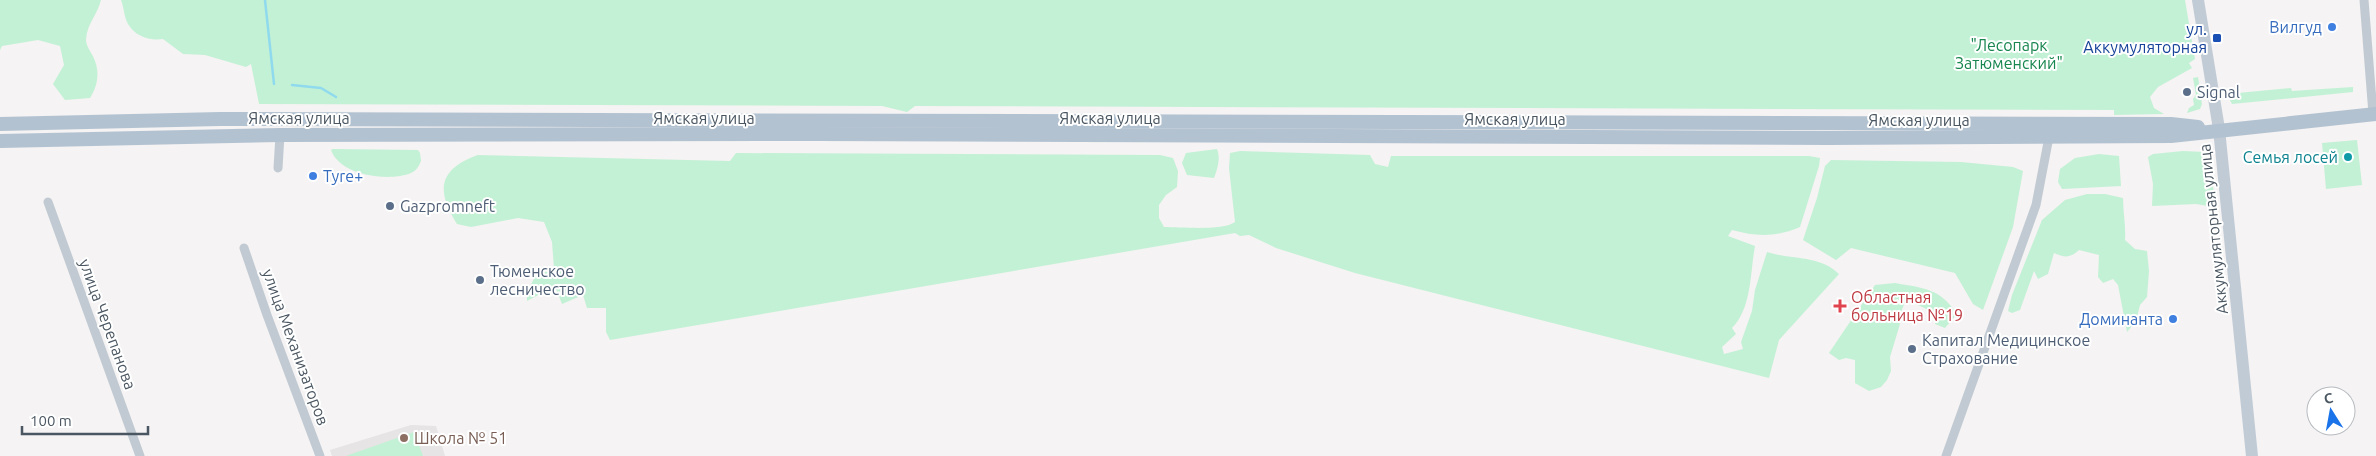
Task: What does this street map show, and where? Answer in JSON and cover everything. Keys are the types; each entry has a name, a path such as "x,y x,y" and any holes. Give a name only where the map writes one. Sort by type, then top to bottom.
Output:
{"main road":[{"name":"Ямская улица","path":"0,141 280,135 2171,136 2219,129 2374,114"},
{"name":"Ямская улица","path":"0,124 220,119 1549,121 2171,124 2219,129"},
{"path":"1549,121 1549,136"}],"street":[{"name":"Аккумуляторная улица","path":"2198,0 2219,129 2252,456"},
{"path":"2364,0 2374,114"},
{"path":"278,168 280,135"},
{"path":"1946,456 2036,205 2049,137"},
{"name":"улица Черепанова","path":"48,202 140,456"},
{"name":"улица Механизаторов","path":"244,248 320,456"}],"shaded area":[{"name":"Школа № 51","path":"411,425 436,426 445,456 332,456 330,450"}],"green space":[{"path":"0,0 101,0 88,29 86,40 97,66 96,85 90,98 65,100 53,84 64,65 60,46 38,40 2,46 0,50"},
{"name":"\"Лесопарк Затюменский\"","path":"121,0 2185,0 2195,59 2189,63 2192,68 2158,87 2150,97 2154,108 2164,114 2114,115 2114,110 915,106 907,112 882,106 259,104 251,64 246,67 205,55 183,54 163,39 153,39 138,35 128,24"},
{"path":"2198,77 2202,104 2200,109 2187,113 2189,108 2194,105 2193,99 2196,95 2193,78"},
{"path":"2353,87 2353,92 2232,104 2227,94 2291,88 2292,91"},
{"path":"2357,140 2362,185 2326,189 2322,143"},
{"path":"1217,149 1219,160 1214,178 1187,175 1182,163 1186,153"},
{"path":"331,150 418,150 421,161 411,173 402,176 379,177 367,175 344,166 336,159"},
{"path":"1240,151 1370,155 1375,164 1388,167 1391,156 1809,156 1820,158 1800,227 1783,233 1767,235 1732,230 1728,236 1755,246 1747,300 1739,320 1732,328 1736,334 1722,347 1724,354 1743,349 1741,342 1752,311 1755,290 1767,252 1814,261 1831,268 1839,274 1779,340 1769,378 1355,273 1276,248 1249,235 1240,236 1235,233 610,340 606,332 606,308 587,308 583,295 562,304 555,286 527,301 527,292 536,275 554,269 552,242 544,222 518,218 471,227 457,224 450,212 444,191 448,174 455,167 478,155 730,161 736,153 1160,155 1173,158 1178,171 1177,187 1166,195 1159,205 1159,218 1164,227 1212,228 1235,222 1229,168 1230,153"},
{"path":"2183,151 2205,152 2218,210 2216,212 2210,213 2208,206 2196,204 2152,206 2153,184 2148,157 2153,154"},
{"path":"2099,154 2119,156 2121,186 2062,189 2058,182 2060,169 2075,158"},
{"path":"1831,160 1961,162 2013,167 2023,171 2013,227 1983,310 1973,304 1955,273 1851,248 1836,260 1803,240 1825,166"},
{"path":"2087,194 2105,194 2123,198 2125,240 2135,249 2147,251 2149,271 2147,297 2140,305 2136,321 2127,332 2118,285 2113,279 2103,283 2098,277 2099,255 2079,250 2073,255 2067,256 2054,253 2048,274 2038,279 2034,271 2020,310 2012,313 2008,311 2012,295 2042,220 2065,200"},
{"path":"1895,283 1922,288 1937,294 1951,305 1957,314 1945,328 1935,324 1935,315 1928,310 1905,302 1899,317 1900,324 1890,357 1891,371 1881,387 1869,391 1855,383 1855,360 1846,358 1839,360 1829,353 1875,285"},
{"path":"414,432 423,456 346,456"}],"waterway":[{"path":"265,0 274,84"},
{"path":"292,85 321,88 336,97"}],"place":[{"name":"Вилгуд","path":"2332,27"},
{"name":"ул. Аккумуляторная","path":"2217,38"},
{"name":"Signal","path":"2187,92"},
{"name":"Семья лосей","path":"2348,157"},
{"name":"Tyre+","path":"313,176"},
{"name":"Gazpromneft","path":"390,206"},
{"name":"Тюменское лесничество","path":"480,280"},
{"name":"Областная больница №19","path":"1840,306"},
{"name":"Доминанта","path":"2173,319"},
{"name":"Капитал Медицинское Страхование","path":"1912,349"},
{"name":"Школа № 51","path":"404,438"}]}
